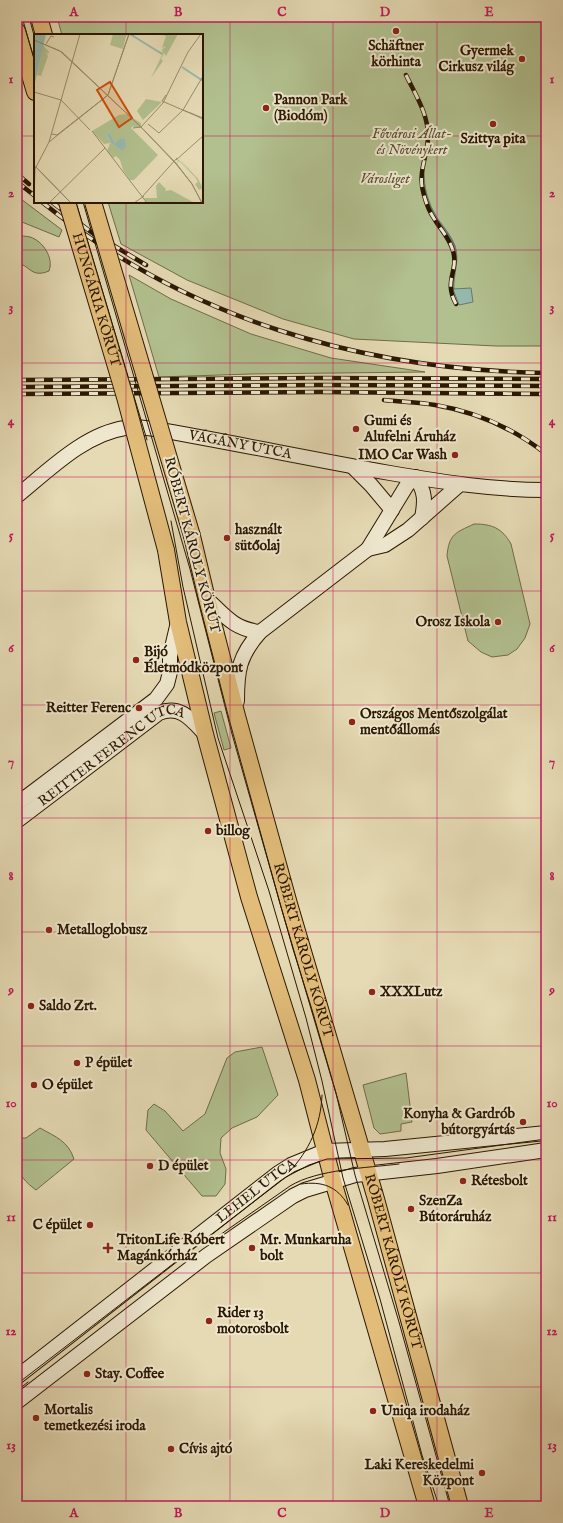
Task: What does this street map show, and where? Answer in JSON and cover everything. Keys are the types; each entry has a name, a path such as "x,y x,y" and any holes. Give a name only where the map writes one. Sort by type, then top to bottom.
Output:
{"main road":[{"path":"39,17 44,34"},
{"path":"17,31 34,89"},
{"name":"HUNGÁRIA KÖRÚT","path":"67,203 125,397"},
{"name":"HUNGÁRIA KÖRÚT","path":"93,203 149,394"},
{"name":"RÓBERT KÁROLY KÖRÚT","path":"149,394 192,536 237,716 290,904 362,1149 460,1506"},
{"name":"RÓBERT KÁROLY KÖRÚT","path":"125,397 166,550 178,622 205,734 248,897 307,1080 333,1181 427,1506"}],"street":[{"name":"VÁGÁNY UTCA","path":"17,496 85,444 108,432 127,427 155,429 353,467 459,485 514,490 546,490"},
{"path":"353,467 371,485 392,510"},
{"path":"237,716 238,671 249,645 260,632 368,549 407,485 415,477 423,491 425,499 422,518"},
{"path":"368,549 385,545 408,530 459,485"},
{"path":"207,599 232,624 247,630 260,632"},
{"name":"REITTER FERENC UTCA","path":"17,804 156,699 167,684 169,678 170,656 178,622"},
{"name":"REITTER FERENC UTCA","path":"17,821 159,712 170,709 180,712 192,720 205,734"},
{"name":"LEHEL UTCA","path":"17,1377 277,1174 325,1150 385,1149 546,1133"},
{"name":"LEHEL UTCA","path":"17,1402 206,1256 293,1196 305,1190 355,1175 437,1166 546,1150"}],"green space":[{"name":"Városliget","path":"57,17 546,17 546,346 496,346 354,339 283,319 187,280 121,244 108,203 203,203 203,34 62,34"},
{"path":"17,196 62,230 59,237 17,220"},
{"path":"17,236 30,237 35,239 43,246 49,256 49,271 38,273 21,264 17,264"},
{"path":"129,275 171,299 251,334 331,358 425,372 251,374 159,377"},
{"path":"474,524 496,528 504,534 511,544 530,624 525,638 517,649 508,655 492,657 481,652 468,641 447,556 449,543 454,535"},
{"path":"221,711 231,748 224,750 214,713"},
{"path":"262,1047 278,1095 257,1117 232,1128 221,1138 220,1153 226,1169 225,1184 216,1196 202,1196 146,1130 148,1110 154,1104 165,1111 183,1131 205,1114 227,1058 235,1052"},
{"path":"406,1073 412,1122 401,1124 401,1131 380,1134 374,1128 363,1085"},
{"path":"40,1128 61,1140 68,1148 74,1159 36,1190 23,1178 20,1173 17,1161 17,1138 26,1138"}],"water":[{"path":"471,288 473,302 459,305 453,289"}],"waterway":[{"path":"423,173 426,196 431,208 454,246 456,262 453,289"}],"tram line":[{"path":"22,17 34,59"},
{"path":"29,17 34,35"},
{"path":"76,203 147,440"},
{"path":"83,203 190,569 232,734 293,949 336,1093 355,1175 399,1322 450,1506"},
{"path":"171,521 183,587 218,738 269,891 306,1018 322,1081 343,1178 380,1299 422,1455 439,1506"},
{"path":"289,1172 296,1164 313,1137 319,1117 322,1095"},
{"path":"17,1384 286,1177 309,1165 327,1159 406,1158 546,1139"},
{"path":"217,1237 290,1186 301,1180 343,1170 399,1164"},
{"path":"301,1184 316,1183 328,1186 339,1193 348,1205"},
{"path":"17,1391 28,1382"}],"railway":[{"path":"406,75 421,105 428,129 428,138 422,173 422,187 430,211 452,247 454,265 451,289 452,296 456,304"},
{"path":"17,174 29,184"},
{"path":"17,182 34,195"},
{"path":"43,203 97,243 156,278 216,307 279,330 344,348 410,361 477,370 546,373"},
{"path":"53,203 91,232 146,265"},
{"path":"17,380 317,378 546,379"},
{"path":"17,387 319,385 546,386"},
{"path":"17,394 321,392 546,394"},
{"path":"384,400 422,403 465,412 494,422 521,436 546,454"}],"place":[{"name":"Schäftner körhinta","path":"396,31"},
{"name":"Gyermek Cirkusz világ","path":"522,59"},
{"name":"Pannon Park (Biodóm)","path":"266,108"},
{"name":"Szittya pita","path":"493,124"},
{"name":"Gumi és Alufelni Áruház","path":"356,429"},
{"name":"IMO Car Wash","path":"455,455"},
{"name":"használt sütőolaj","path":"227,538"},
{"name":"Orosz Iskola","path":"498,622"},
{"name":"Bijó Életmódközpont","path":"136,660"},
{"name":"Reitter Ferenc","path":"139,708"},
{"name":"Országos Mentőszolgálat mentőállomás","path":"352,722"},
{"name":"billog","path":"208,831"},
{"name":"Metalloglobusz","path":"49,930"},
{"name":"XXXLutz","path":"372,992"},
{"name":"Saldo Zrt.","path":"31,1006"},
{"name":"P épület","path":"77,1063"},
{"name":"O épület","path":"34,1085"},
{"name":"Konyha & Gardrób bútorgyártás","path":"523,1122"},
{"name":"D épület","path":"150,1166"},
{"name":"Rétesbolt","path":"463,1181"},
{"name":"SzenZa Bútoráruház","path":"411,1209"},
{"name":"C épület","path":"90,1225"},
{"name":"TritonLife Róbert Magánkórház","path":"108,1248"},
{"name":"Mr. Munkaruha bolt","path":"252,1248"},
{"name":"Rider 13 motorosbolt","path":"209,1321"},
{"name":"Stay. Coffee","path":"87,1374"},
{"name":"Uniqa irodaház","path":"373,1411"},
{"name":"Mortalis temetkezési iroda","path":"36,1418"},
{"name":"Cívis ajtó","path":"171,1449"},
{"name":"Laki Kereskedelmi Központ","path":"482,1473"}],"park label":[{"name":"Fővárosi Állat- és Növénykert","path":"412,142"}]}
